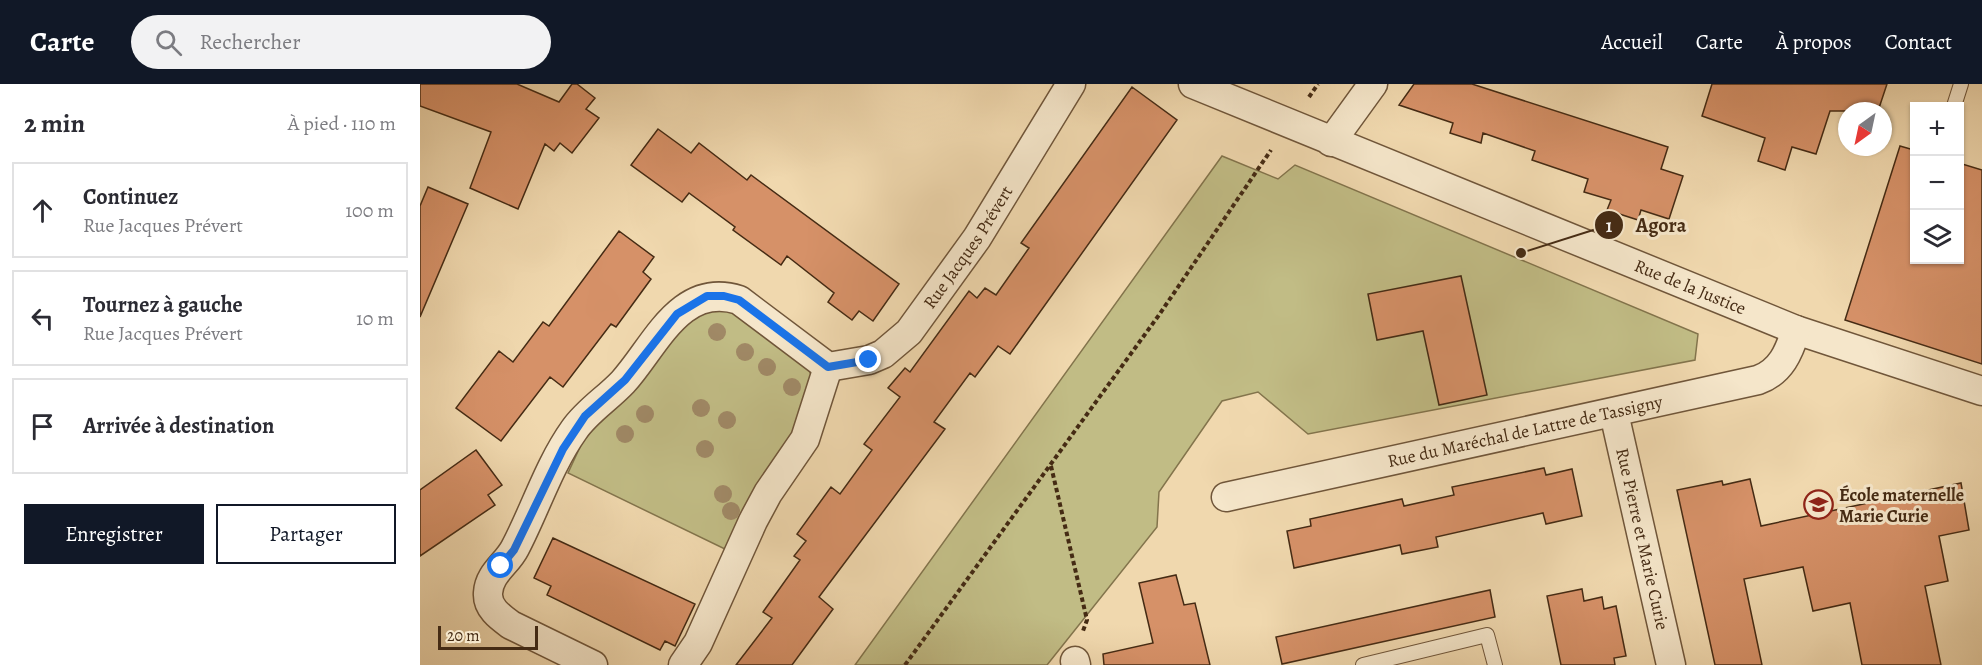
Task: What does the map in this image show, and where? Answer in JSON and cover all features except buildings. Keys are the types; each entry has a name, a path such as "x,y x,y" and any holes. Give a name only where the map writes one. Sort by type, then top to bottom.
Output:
{"street":[{"name":"Rue Jacques Prévert","path":"828,367 876,357 897,344 909,332 977,238 1071,84"},
{"name":"Rue de la Justice","path":"1193,84 1241,93 1288,124 1796,330 1982,391"},
{"path":"1331,142 1373,84"},
{"path":"593,665 499,617 490,606 488,596 492,576 514,550 574,430 625,380 677,314 707,296 724,296 739,300 828,367 805,439 768,493 698,643 683,665"},
{"name":"Rue du Maréchal de Lattre de Tassigny","path":"1226,497 1769,376 1784,359 1796,330"},
{"name":"Rue Pierre et Marie Curie","path":"1614,412 1671,665"}],"lane":[{"path":"1955,102 1961,84"},
{"path":"1363,665 1488,634 1495,665"}],"path":[{"path":"905,665 1159,315 1288,124"},
{"path":"1051,466 1087,620 1076,663"}],"shaded area":[{"path":"1222,156 1278,179 1295,165 1698,334 1695,360 1308,434 1258,392 1222,401 1159,492 1157,527 1047,665 855,665"},
{"path":"734,310 808,366 814,384 810,409 729,551 568,473 587,432 681,329 702,312"}],"place":[{"name":"Agora","path":"1521,253"},
{"name":"École maternelle Marie Curie","path":"1818,505"}],"route":[{"path":"501,566 514,550 574,430 585,416 625,380 677,314 695,302 707,296 724,296 739,300 828,367 869,360"}]}
